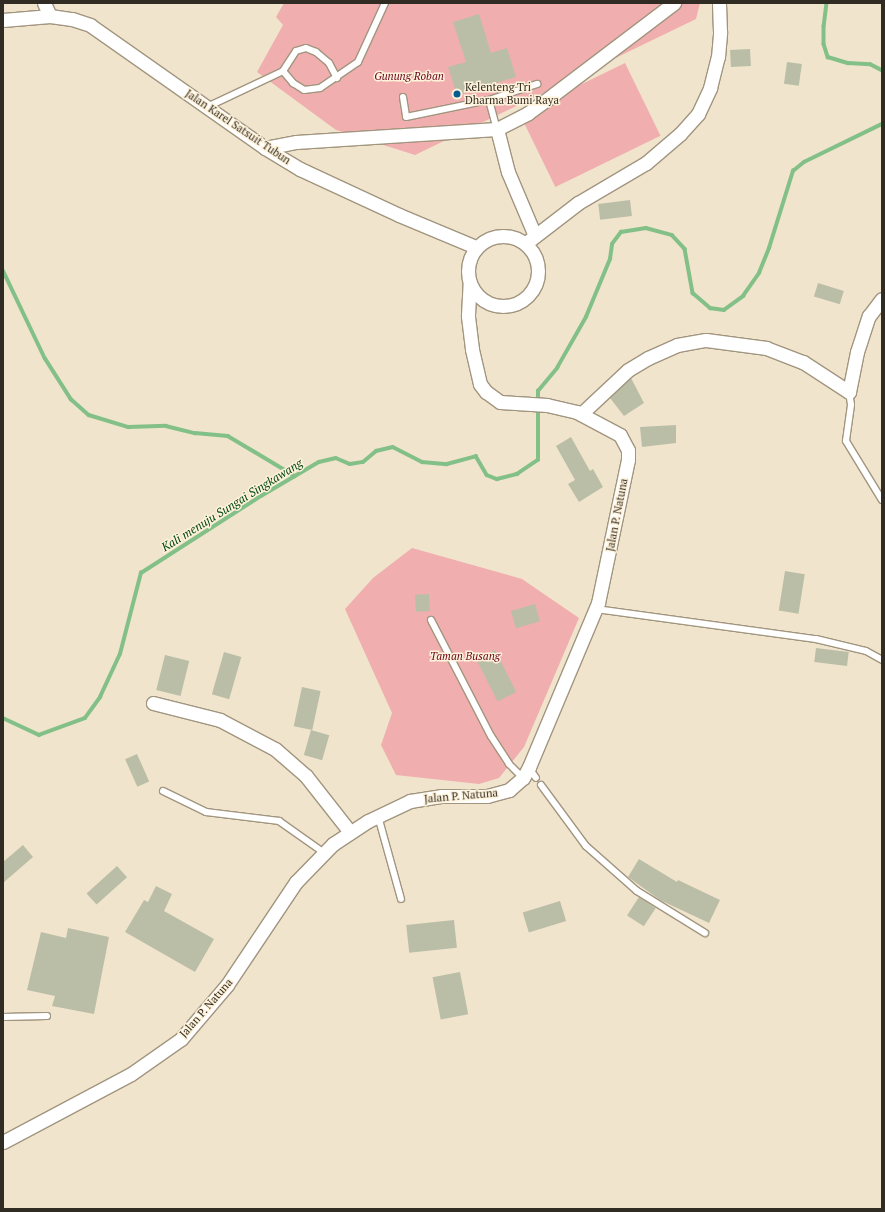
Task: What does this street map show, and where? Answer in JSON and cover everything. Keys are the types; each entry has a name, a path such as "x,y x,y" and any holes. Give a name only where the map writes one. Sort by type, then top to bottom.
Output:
{"street":[{"path":"44,3 50,16"},
{"path":"265,148 296,142 497,129 547,99 674,3"},
{"path":"530,240 578,203 646,164 680,134 698,114 710,88 718,57 720,32 719,3"},
{"name":"Jalan Karel Satsuit Tubun","path":"3,20 50,16 72,19 90,25 265,148 328,184 476,247"},
{"path":"497,129 508,172 530,240 536,259 538,277 530,294 515,304 496,306 479,298 470,282 467,264 476,247 491,237 497,236 509,235 530,240"},
{"name":"Jalan P. Natuna","path":"3,1142 131,1074 181,1039 227,985 256,946 284,898 323,852 350,832 403,804 425,798 500,794 509,790 529,775 596,609 628,460 628,450 620,434 581,414 547,405 500,402 492,398 480,384 472,349 468,315 470,282"},
{"path":"581,414 628,370 648,358 677,345 706,340 766,348 803,362 849,392 857,352 869,316 881,296"},
{"path":"153,703 220,720 275,749 306,776 350,832"}],"lane":[{"path":"283,71 293,83 304,90 320,88 337,78 358,62 386,3"},
{"path":"207,107 283,71 296,51 306,48 316,52 329,63 337,78"},
{"path":"403,97 406,117 489,100 537,84"},
{"path":"489,100 497,129"},
{"path":"849,392 851,405 846,441 882,500"},
{"path":"596,609 816,639 866,651 882,660"},
{"path":"431,620 491,736 509,764 529,775"},
{"path":"542,785 586,846 638,891 705,933"},
{"path":"163,791 206,812 279,821 323,852"},
{"path":"378,816 401,899"},
{"path":"3,1017 47,1016"}],"green space":[{"name":"Gunung Roban","path":"284,3 700,3 696,19 415,155 336,130 257,72 283,25 276,17"},
{"path":"625,63 661,136 555,187 520,114"},
{"name":"Taman Busang","path":"412,548 522,579 579,618 524,747 499,778 479,784 396,775 381,745 392,713 345,609 373,578"}],"building":[{"path":"479,14 491,53 507,48 516,77 457,95 448,67 466,62 453,22"},
{"path":"750,49 751,66 731,67 730,50"},
{"path":"787,62 802,64 799,86 784,84"},
{"path":"630,200 632,216 600,220 598,204"},
{"path":"818,283 844,291 840,304 814,296"},
{"path":"631,378 644,403 624,416 610,398"},
{"path":"676,425 676,443 642,447 640,427"},
{"path":"571,437 590,471 593,469 603,487 579,502 568,484 575,480 556,446"},
{"path":"785,571 805,574 798,614 779,611"},
{"path":"429,594 430,611 416,612 415,595"},
{"path":"535,604 540,621 516,628 511,611"},
{"path":"816,648 849,652 847,666 814,662"},
{"path":"495,650 516,692 498,701 476,660"},
{"path":"224,652 241,657 229,699 212,694"},
{"path":"165,655 189,661 181,696 156,690"},
{"path":"302,687 321,691 312,730 294,726"},
{"path":"311,730 329,735 322,760 304,755"},
{"path":"137,754 149,781 137,787 125,759"},
{"path":"23,845 33,857 3,883 3,862"},
{"path":"639,859 677,882 678,880 720,900 709,923 660,900 628,877"},
{"path":"117,866 127,877 97,905 87,893"},
{"path":"156,886 172,894 164,911 214,939 195,972 125,932 144,900 148,902"},
{"path":"639,897 656,908 644,926 627,915"},
{"path":"560,901 566,921 529,932 523,912"},
{"path":"454,920 457,948 409,953 406,925"},
{"path":"68,928 109,937 94,1014 52,1006 55,996 27,990 41,932 66,938"},
{"path":"460,972 468,1014 441,1020 433,977"}],"waterway":[{"name":"Kali menuju Sungai Singkawang","path":"827,3 824,26 824,44 828,57 848,63 870,64 882,70"},
{"name":"Kali menuju Sungai Singkawang","path":"538,402 538,391 557,368 586,317 610,259 612,244 621,232 646,228 672,235 685,249 693,293 710,308 724,310 743,296 759,273 769,248 793,171 804,162 882,124"},
{"path":"3,270 45,358 71,399 89,415 128,427 166,426 195,433 228,436 295,476"},
{"name":"Kali menuju Sungai Singkawang","path":"3,718 39,735 85,718 100,697 120,654 141,573 261,496 319,462 336,458 350,464 363,462 376,451 393,447 422,462 447,464 476,456 487,475 497,479 517,474 538,460 538,408"}],"place":[{"name":"Kelenteng Tri Dharma Bumi Raya","path":"457,94"}]}
